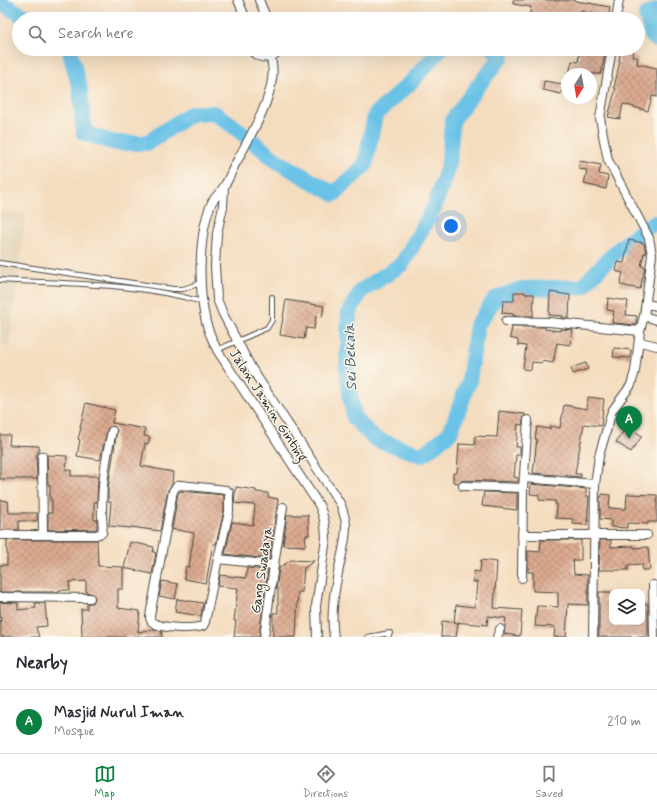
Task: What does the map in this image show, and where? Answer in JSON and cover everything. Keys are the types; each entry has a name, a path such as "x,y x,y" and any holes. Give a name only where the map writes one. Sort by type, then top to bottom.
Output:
{"street":[{"path":"238,0 243,12"},
{"path":"259,0 263,12"},
{"path":"617,12 619,0"},
{"path":"258,56 275,56"},
{"path":"594,637 595,484 599,456 612,411 631,385 640,342 640,330 654,268 649,238 608,160 600,118 611,56"},
{"name":"Jalan Jamin Ginting","path":"270,57 273,63 273,81 263,111 224,187 212,201 204,231 200,266 202,303 206,322 217,350 318,505 324,517 326,538 316,606 318,637"},
{"name":"Jalan Jamin Ginting","path":"224,187 223,206 217,233 215,266 217,299 252,369 341,505 346,525 346,535 336,585 332,617 334,637"},
{"path":"646,304 657,306"},
{"path":"644,316 657,320"},
{"path":"506,321 549,322 640,330"},
{"path":"640,342 657,346"},
{"path":"522,578 523,488 528,420"},
{"path":"0,535 96,535 102,533 102,508 106,458 112,431"},
{"path":"42,456 43,535"},
{"path":"524,478 595,484"},
{"path":"182,485 226,490 229,492 229,512 218,560 203,626 195,628 178,627 163,625 150,620 173,491 178,486 182,485"},
{"path":"463,486 523,488"},
{"name":"Gang Swadaya","path":"264,637 284,507"},
{"path":"522,535 648,535"},
{"path":"218,560 274,565"},
{"path":"653,585 654,637"},
{"path":"0,597 90,598"}],"lane":[{"path":"0,262 173,289 183,289 201,283"},
{"path":"0,280 120,287 180,296 202,303"},
{"path":"120,281 120,287"},
{"path":"217,350 267,328 272,320 272,297"},
{"path":"368,637 390,633 388,637"}],"shaded area":[{"path":"0,212 26,215 9,348 0,343"}],"building":[{"path":"513,0 571,0 610,7 609,12 530,12 531,7 513,4"},
{"path":"579,56 605,56 601,74 597,74 597,68 570,68 572,61 578,62"},
{"path":"620,56 632,56 638,58 637,64 657,68 657,97 652,96 648,111 623,104 620,119 608,117 616,88 614,88"},
{"path":"544,81 561,84 561,94 543,90"},
{"path":"580,161 601,165 599,174 608,176 606,189 584,184 587,170 578,169"},
{"path":"629,240 644,243 646,254 644,253 641,266 645,267 640,289 620,285 623,273 616,271 618,262 624,263"},
{"path":"514,292 534,294 533,316 513,316 514,314 502,313 503,301 514,301"},
{"path":"550,292 570,295 569,318 549,315"},
{"path":"608,298 628,301 626,315 637,316 636,325 612,323 614,311 607,310"},
{"path":"286,300 324,306 322,317 316,316 314,329 306,328 304,339 280,335"},
{"path":"512,327 545,327 545,329 560,331 560,329 573,330 570,345 557,343 553,363 542,361 542,363 532,362 531,370 523,369 526,346 518,345 518,340 510,338"},
{"path":"614,348 631,350 630,358 613,357"},
{"path":"586,363 588,369 573,374 571,368"},
{"path":"588,397 604,399 601,426 584,424 575,474 581,474 581,477 533,473 537,427 550,429 550,426 560,428 564,405 587,409"},
{"path":"86,403 115,410 112,423 145,429 144,436 150,437 148,444 145,443 141,466 173,472 172,484 168,490 160,531 109,526 111,502 108,502 108,489 117,430 114,426 108,428 100,460 77,456 80,440 78,439"},
{"path":"499,411 525,414 522,425 518,424 516,447 520,447 520,455 516,455 514,477 518,478 518,482 463,480 459,483 453,482 453,473 457,473 459,444 475,445 475,436 497,437"},
{"path":"627,426 642,436 631,452 616,442"},
{"path":"0,435 10,435 9,445 39,446 39,451 36,456 37,479 0,479"},
{"path":"47,455 67,456 66,470 71,470 71,476 98,476 97,502 94,502 94,520 97,520 97,529 48,530 48,513 52,513 52,500 50,500 50,485 48,485"},
{"path":"531,484 586,489 586,496 589,496 587,525 573,524 573,519 556,518 557,504 555,504 555,501 539,500 539,495 530,494"},
{"path":"236,487 256,490 256,492 268,493 268,497 278,499 269,559 225,554 232,522 253,525 255,505 234,503"},
{"path":"180,491 224,495 224,511 216,544 213,544 206,583 184,579 186,566 189,567 194,533 172,529 178,493"},
{"path":"484,492 517,493 517,510 482,506"},
{"path":"602,494 610,495 609,508 626,509 627,494 657,495 657,522 648,522 648,524 627,523 627,528 611,527 611,520 600,519 600,497 602,497"},
{"path":"0,500 8,501 9,513 37,513 37,521 19,521 19,530 0,530"},
{"path":"287,515 308,515 309,535 306,535 305,546 283,545"},
{"path":"7,540 97,540 98,566 123,567 123,589 118,589 118,608 140,611 138,632 154,629 161,631 162,637 82,637 81,609 87,609 87,603 93,603 95,598 93,594 86,592 86,581 69,582 70,590 59,590 59,592 0,592 0,565 7,565"},
{"path":"541,540 581,540 581,560 573,560 574,574 588,575 588,605 568,604 566,637 554,637 555,627 535,626 537,606 558,607 558,592 533,591 533,572 528,572 528,551 540,552"},
{"path":"600,540 611,540 611,547 648,547 650,570 642,570 642,564 628,565 628,570 599,570"},
{"path":"130,542 154,547 153,552 156,553 152,574 124,568"},
{"path":"291,560 314,561 304,568 302,592 298,592 296,637 273,637 273,613 278,613 278,589 276,589 279,568"},
{"path":"481,560 497,562 494,608 522,610 520,636 504,634 506,618 488,616 487,625 454,622 456,605 475,607 477,582 473,582 474,571 480,572"},
{"path":"247,568 268,570 259,637 234,637 236,621 234,621 238,588 218,586 218,584 220,575 246,578"},
{"path":"162,581 178,584 175,599 159,596"},
{"path":"599,592 609,592 609,625 645,625 645,604 648,604 648,637 599,637"},
{"path":"177,599 203,603 201,616 175,612"},
{"path":"0,602 18,603 18,610 36,608 35,603 45,603 47,626 36,627 39,637 1,637"},
{"path":"442,621 458,623 456,637 441,637"}],"waterway":[{"name":"Sei Bekala","path":"0,3 17,12"},
{"name":"Sei Bekala","path":"657,10 646,15 652,36 657,40"},
{"name":"Sei Bekala","path":"71,56 80,88 84,133 115,143 147,143 192,113 214,113 232,125 277,161 334,194 365,165 375,115 412,81 435,56"},
{"name":"Sei Bekala","path":"502,56 452,121 449,163 434,208 402,264 361,291 349,312 347,371 354,418 375,439 422,455 450,433 469,381 477,325 495,299 521,289 582,287 607,260 625,244 644,230 657,223"}],"place":[{"name":"Masjid Nurul Iman","path":"629,439"}]}
